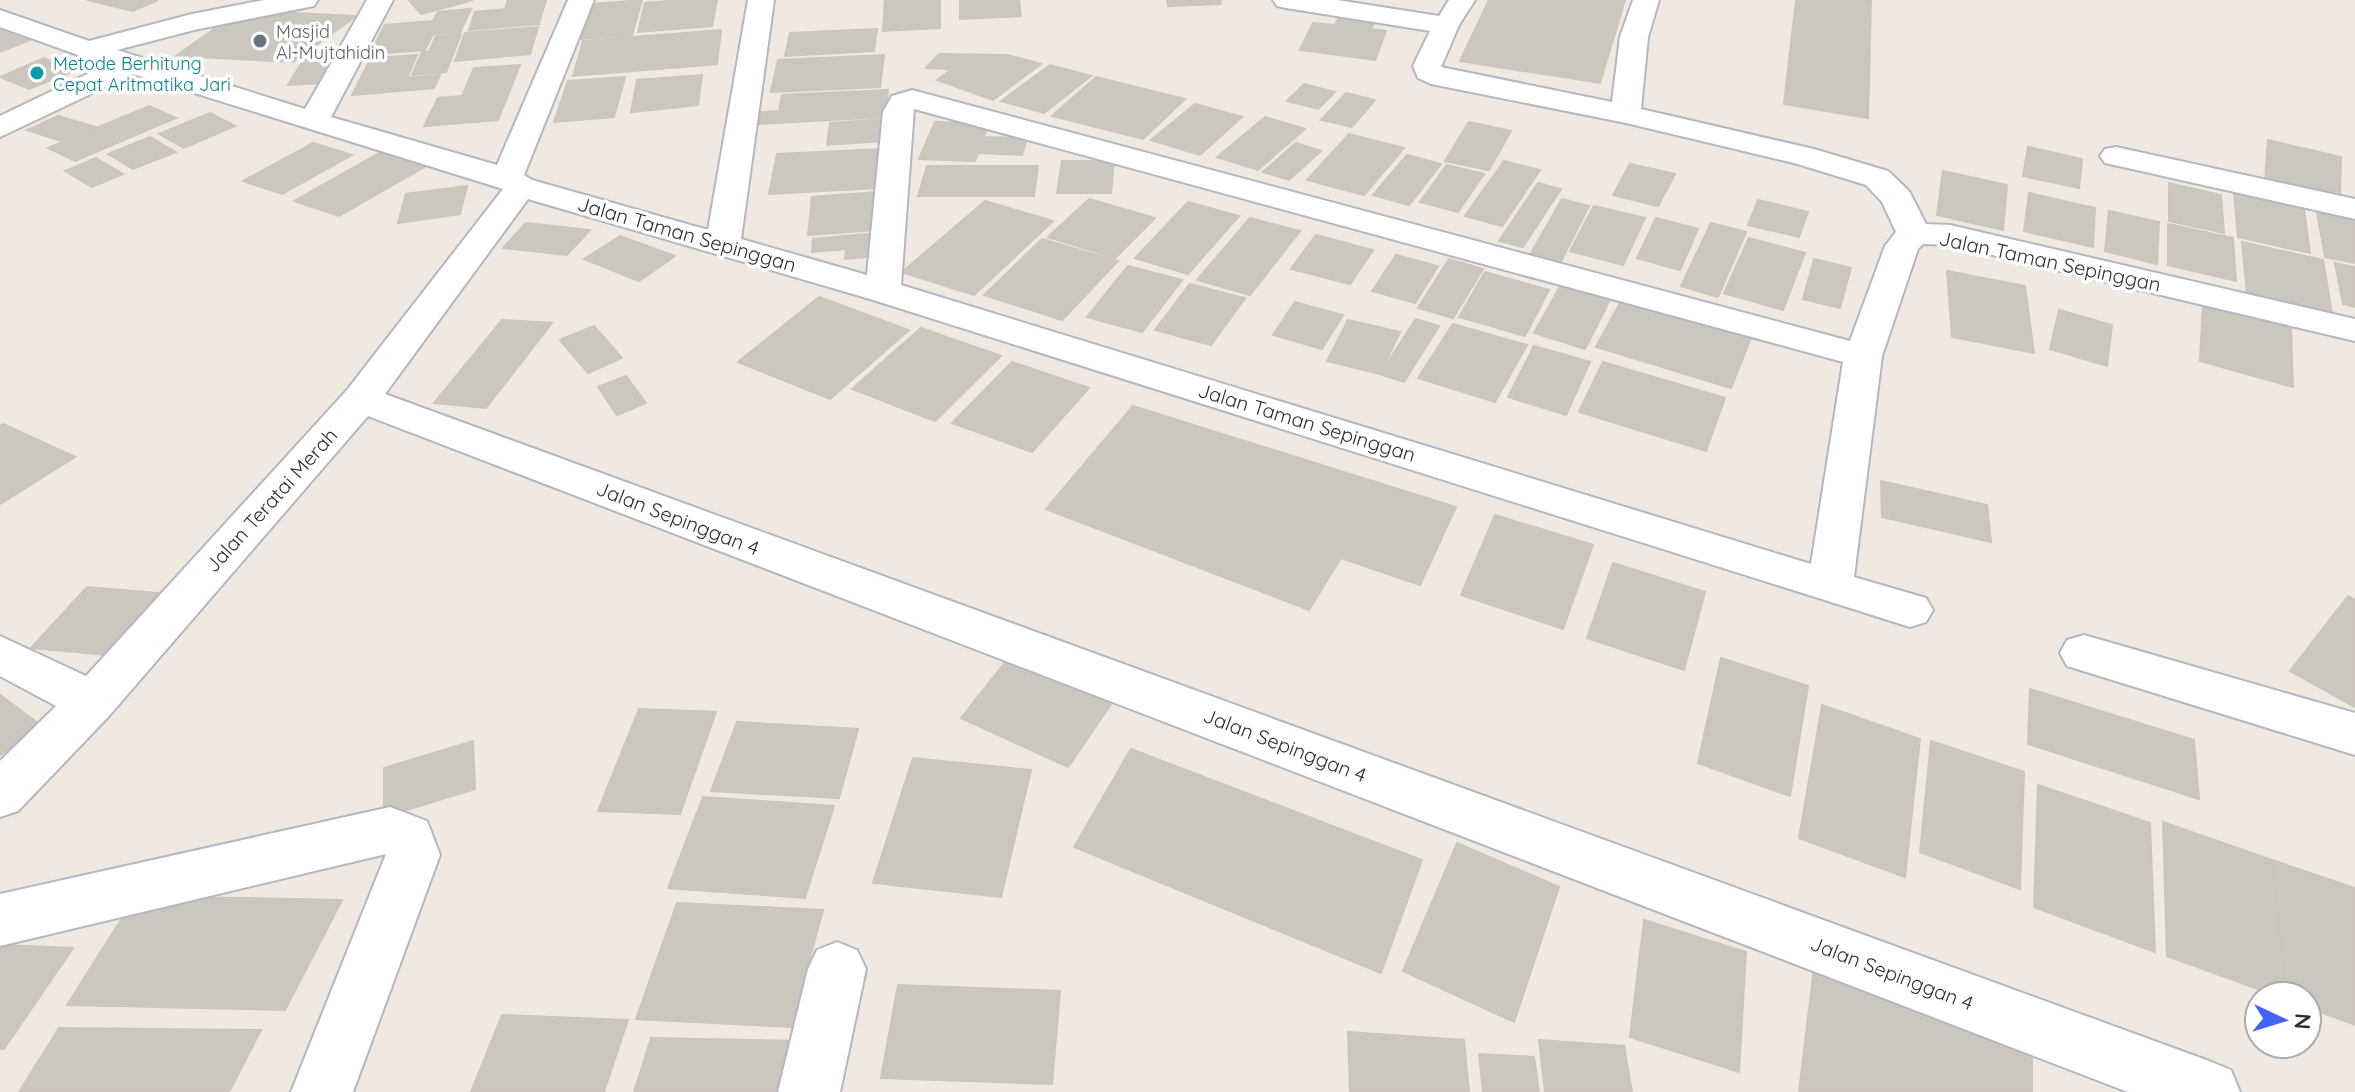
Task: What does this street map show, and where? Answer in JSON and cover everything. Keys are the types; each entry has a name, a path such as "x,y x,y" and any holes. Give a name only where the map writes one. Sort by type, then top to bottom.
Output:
{"street":[{"path":"85,50 199,11 305,0"},
{"path":"313,122 380,0"},
{"name":"Jalan Teratai Merah","path":"0,795 92,702 361,399 514,182 581,0"},
{"path":"723,244 761,0"},
{"path":"1286,0 1446,25"},
{"path":"1462,0 1446,25 1427,66 1428,72 1441,78 1626,114 1803,156 1877,178 1897,198 1914,234"},
{"path":"1626,114 1634,37 1646,0"},
{"name":"Jalan Taman Sepinggan","path":"0,18 129,65 883,291 1830,587 1863,356 1902,246 1914,234 1950,235 2355,330"},
{"path":"0,128 129,65"},
{"path":"883,291 898,112 902,102 912,99 1863,356"},
{"path":"2116,156 2355,209"},
{"name":"Jalan Sepinggan 4","path":"361,399 2209,1092"},
{"path":"1830,587 1910,610"},
{"path":"2084,653 2355,734"},
{"path":"0,654 92,702"},
{"path":"0,920 390,830 408,838 413,855 322,1092"},
{"path":"809,1092 837,969"}],"building":[{"path":"87,0 158,0 133,11"},
{"path":"409,0 473,0 421,14"},
{"path":"508,0 546,0 539,24 469,30 475,12 505,9"},
{"path":"642,0 632,35 582,39 594,4"},
{"path":"717,0 712,26 638,32 645,3"},
{"path":"885,0 940,0 940,28 883,31"},
{"path":"960,0 1019,0 1021,16 960,19"},
{"path":"1167,0 1220,0 1221,4 1168,6"},
{"path":"1489,0 1625,0 1600,83 1460,61"},
{"path":"1796,0 1871,0 1868,118 1784,104"},
{"path":"471,9 460,32 433,34 425,50 370,54 385,25 433,21 438,12"},
{"name":"Masjid Al-Mujtahidin","path":"272,12 356,16 293,62 176,56 220,25"},
{"path":"1338,19 1374,23 1371,29 1386,31 1375,60 1300,50 1313,23 1335,25"},
{"path":"538,27 530,54 455,61 465,33"},
{"path":"0,28 32,39 0,52"},
{"path":"877,29 874,51 785,56 790,33"},
{"path":"721,30 717,64 573,76 583,41"},
{"path":"461,34 446,72 412,75 422,52 429,52 436,36"},
{"path":"939,54 1007,55 1041,64 993,100 937,80 952,69 926,68"},
{"path":"417,55 407,78 440,75 434,88 352,95 371,58"},
{"path":"884,55 880,87 771,92 778,60"},
{"path":"341,56 323,83 288,85 304,59"},
{"name":"Metode Berhitung Cepat Aritmatika Jari","path":"44,58 74,71 29,89 0,77"},
{"path":"520,65 498,120 424,126 438,98 462,96 474,68"},
{"path":"1050,65 1091,76 1044,113 1001,101"},
{"path":"702,75 698,105 631,112 637,80"},
{"path":"625,77 614,117 554,122 568,81"},
{"path":"1096,77 1185,99 1143,139 1052,116"},
{"path":"1304,84 1335,92 1318,109 1287,101"},
{"path":"888,90 885,117 758,124 760,112 779,111 782,95"},
{"path":"1346,93 1375,100 1352,127 1321,120"},
{"path":"1195,104 1242,117 1200,155 1151,140"},
{"path":"149,106 176,118 75,161 48,148"},
{"path":"210,113 235,126 184,148 159,134"},
{"path":"58,116 96,127 64,142 27,130"},
{"path":"1265,117 1305,129 1258,170 1217,157"},
{"path":"884,119 883,141 827,145 830,123"},
{"path":"935,122 988,124 984,137 1027,138 1022,155 978,153 975,161 919,159"},
{"path":"1469,122 1511,131 1489,170 1445,161"},
{"path":"1349,134 1404,148 1364,195 1307,180"},
{"path":"150,137 176,152 133,169 108,154"},
{"path":"2268,140 2341,157 2340,199 2265,181"},
{"path":"313,143 352,155 282,194 243,181"},
{"path":"1296,143 1321,151 1289,180 1263,172"},
{"path":"2028,147 2082,159 2079,188 2023,176"},
{"path":"882,149 878,188 769,194 777,154"},
{"path":"381,152 426,166 339,216 294,201"},
{"path":"1407,155 1441,164 1409,205 1373,195"},
{"path":"96,158 123,174 92,187 65,171"},
{"path":"1062,161 1114,161 1111,193 1057,193"},
{"path":"1504,161 1540,170 1502,226 1465,216"},
{"path":"1630,164 1675,174 1658,206 1613,195"},
{"path":"1447,165 1484,174 1458,212 1420,202"},
{"path":"927,166 1038,166 1034,196 918,196"},
{"path":"1943,171 2007,185 2003,230 1937,215"},
{"path":"1538,183 1561,189 1523,247 1499,241"},
{"path":"2169,183 2221,195 2224,233 2169,221"},
{"path":"467,186 460,214 398,223 406,194"},
{"path":"877,192 875,230 808,235 812,197"},
{"path":"2029,193 2095,208 2093,247 2024,231"},
{"path":"2234,193 2304,208 2310,253 2238,237"},
{"path":"1089,199 1155,218 1115,258 1048,237"},
{"path":"1562,199 1589,206 1561,261 1531,253"},
{"path":"1758,200 1808,212 1799,237 1748,225"},
{"path":"985,201 1053,221 974,295 902,272"},
{"path":"1188,202 1239,216 1188,274 1135,258"},
{"path":"1594,206 1645,218 1623,265 1570,251"},
{"path":"2109,211 2159,222 2157,264 2105,251"},
{"path":"2317,212 2355,221 2355,263 2325,257"},
{"path":"1250,218 1300,231 1250,295 1197,280"},
{"path":"1656,218 1698,229 1680,270 1637,258"},
{"path":"526,223 590,230 567,255 503,248"},
{"path":"1711,223 1746,232 1718,297 1681,286"},
{"path":"2168,224 2233,238 2236,281 2168,265"},
{"path":"876,233 876,256 845,259 846,249 812,252 813,239"},
{"path":"1316,235 1373,250 1350,284 1291,269"},
{"path":"620,236 675,256 639,281 584,259"},
{"path":"1749,238 1805,253 1783,310 1724,293"},
{"path":"1042,239 1118,261 1062,320 984,295"},
{"path":"2242,242 2323,260 2332,314 2247,294"},
{"path":"1396,255 1438,266 1415,303 1372,291"},
{"path":"1449,259 1483,269 1453,318 1418,308"},
{"path":"1814,259 1851,268 1840,308 1803,299"},
{"path":"2335,263 2355,267 2355,307 2343,304"},
{"path":"1128,266 1182,280 1142,332 1087,317"},
{"path":"1947,271 2025,286 2034,353 1952,337"},
{"path":"1485,272 1549,290 1525,336 1459,317"},
{"path":"1190,284 1245,298 1211,345 1155,330"},
{"path":"1561,285 1611,298 1585,349 1534,333"},
{"path":"819,297 909,330 830,399 738,362"},
{"path":"1621,301 1751,338 1731,388 1596,347"},
{"path":"1295,302 1343,315 1322,349 1273,335"},
{"path":"2203,302 2291,326 2293,387 2200,361"},
{"path":"2059,310 2112,325 2107,366 2050,349"},
{"path":"1416,319 1439,326 1404,382 1380,374"},
{"path":"502,320 552,323 486,408 434,403"},
{"path":"1348,320 1400,332 1380,374 1327,361"},
{"path":"1453,324 1527,345 1495,402 1418,378"},
{"path":"594,326 622,358 588,373 560,340"},
{"path":"921,328 1001,356 935,421 852,389"},
{"path":"1534,346 1590,362 1566,415 1508,397"},
{"path":"1012,362 1089,388 1032,452 952,423"},
{"path":"1603,362 1725,398 1706,451 1579,412"},
{"path":"626,376 646,403 617,415 598,387"},
{"path":"1133,406 1456,507 1420,585 1341,558 1309,610 1046,509"},
{"path":"3,424 75,457 0,504 0,426"},
{"path":"1881,481 1987,505 1991,542 1882,517"},
{"path":"1495,515 1593,545 1563,629 1461,595"},
{"path":"1613,563 1705,592 1684,670 1587,638"},
{"path":"87,587 170,594 117,656 31,648"},
{"path":"2348,596 2355,600 2355,707 2290,671"},
{"path":"1010,656 1114,700 1068,767 961,718"},
{"path":"1721,658 1808,686 1790,796 1698,763"},
{"path":"2030,689 2194,740 2199,799 2028,744"},
{"path":"0,695 42,726 0,755"},
{"path":"1822,705 1920,739 1905,877 1799,838"},
{"path":"639,709 716,712 680,814 598,811"},
{"path":"737,722 858,729 839,798 711,791"},
{"path":"473,741 475,789 384,817 384,768"},
{"path":"1931,741 2024,772 2020,889 1920,852"},
{"path":"1131,749 1422,860 1381,973 1074,847"},
{"path":"913,758 1031,770 1001,897 873,883"},
{"path":"2038,785 2150,823 2155,952 2034,907"},
{"path":"703,797 834,806 805,898 668,888"},
{"path":"2163,822 2272,860 2285,980 2243,980 2243,984 2167,956"},
{"path":"1457,843 1559,887 1514,1022 1403,971"},
{"path":"2272,860 2355,888 2355,1025 2323,1013 2323,980 2285,980"},
{"path":"136,896 342,900 285,1010 67,1005"},
{"path":"677,903 823,910 791,1027 636,1019"},
{"path":"1644,920 1746,952 1739,1072 1630,1037"},
{"path":"0,945 73,948 4,1049 0,1049"},
{"path":"1814,968 2032,1051 2032,1092 1799,1092"},
{"path":"898,985 1060,991 1052,1084 881,1078"},
{"path":"502,1015 628,1020 604,1092 471,1092"},
{"path":"59,1028 261,1030 229,1092 19,1092"},
{"path":"1348,1032 1464,1040 1469,1092 1350,1092"},
{"path":"651,1038 794,1041 782,1092 634,1092"},
{"path":"1539,1040 1624,1046 1632,1092 1545,1092"},
{"path":"1479,1054 1534,1057 1539,1092 1483,1092"}],"place":[{"name":"Masjid Al-Mujtahidin","path":"260,41"},
{"name":"Metode Berhitung Cepat Aritmatika Jari","path":"37,73"}]}
